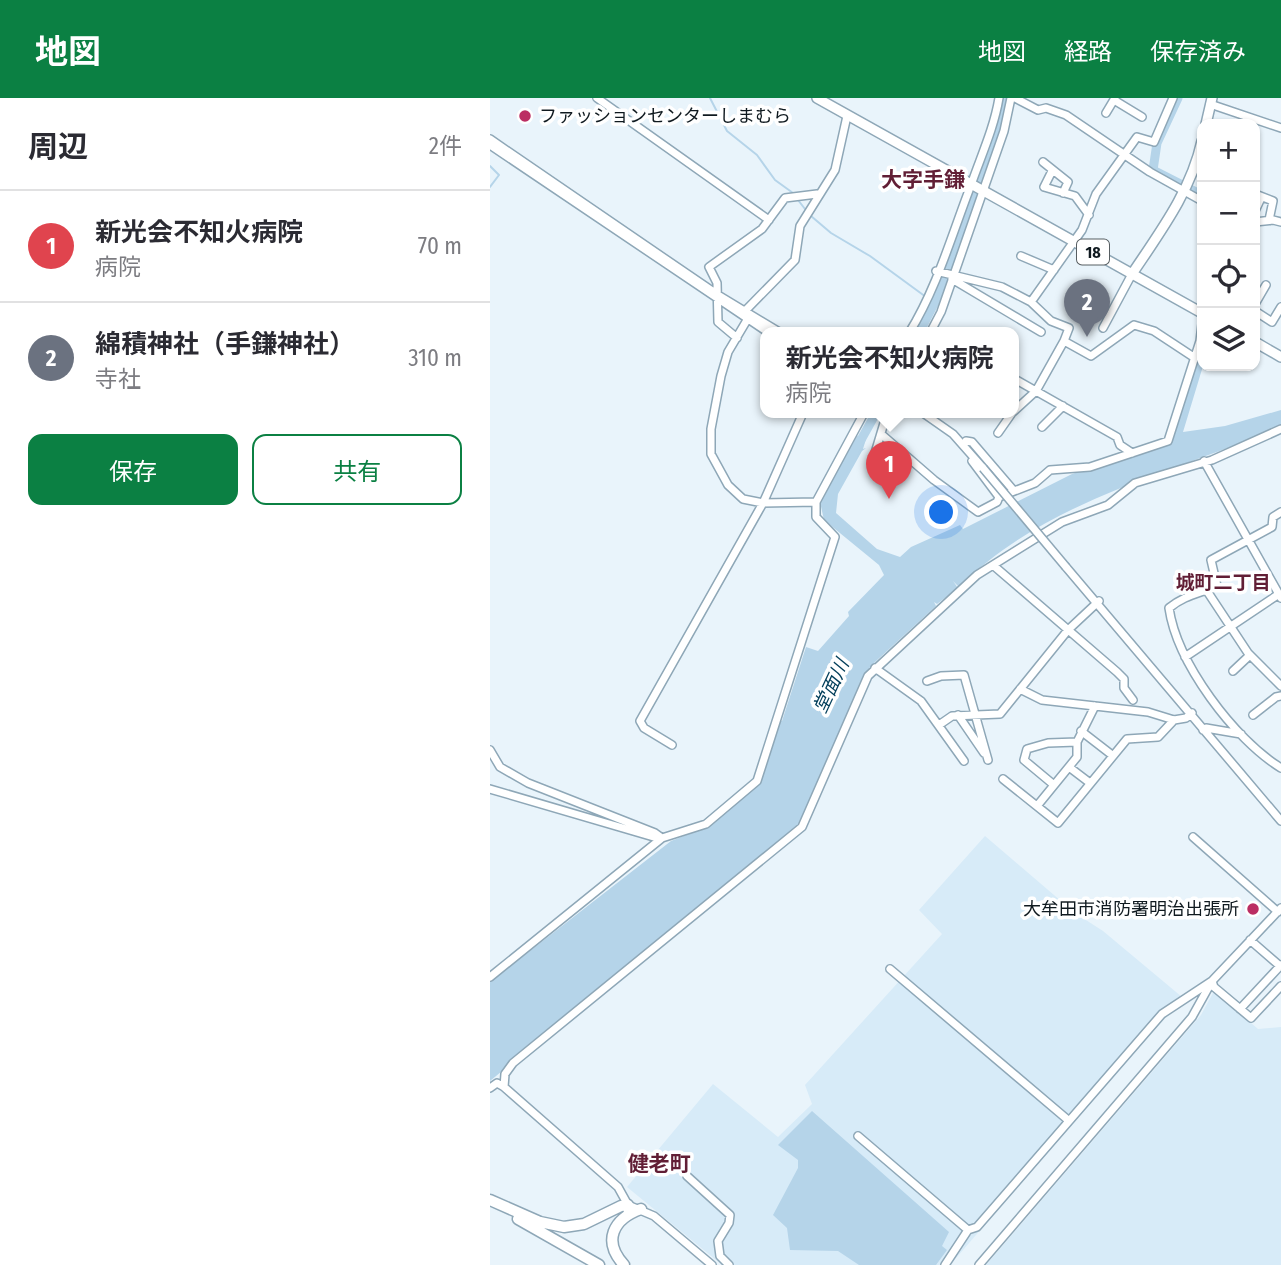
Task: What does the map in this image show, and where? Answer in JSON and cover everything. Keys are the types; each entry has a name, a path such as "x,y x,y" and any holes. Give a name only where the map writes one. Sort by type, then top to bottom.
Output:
{"highway":[{"path":"490,1202 540,1222 564,1227 584,1224 629,1209 641,1209"},
{"path":"490,1202 599,1265"},
{"path":"624,1265 616,1255 611,1238 615,1225 629,1209"},
{"path":"536,1228 591,1265"}],"main road":[{"name":"18","path":"817,98 1197,309"},
{"path":"1207,119 1211,101"},
{"path":"1132,274 1186,187 1197,155"},
{"path":"1260,345 1281,357"}],"street":[{"path":"597,98 769,220"},
{"path":"913,327 947,252 999,98"},
{"path":"933,327 942,312 1013,98 1038,110 1046,108 1066,115 1124,156 1186,187 1197,197"},
{"path":"1046,108 1049,98"},
{"path":"1031,302 1074,241 1089,215 1096,194 1136,137 1154,142 1172,98"},
{"path":"1106,113 1114,99 1142,117"},
{"path":"1211,101 1281,128"},
{"path":"737,338 718,322 717,283 709,267 762,229 785,198 817,194 828,186 835,170 848,116"},
{"path":"490,139 718,298"},
{"path":"490,145 761,327"},
{"path":"1043,162 1068,181 1063,193"},
{"path":"1052,171 1044,187 1075,196 1089,215"},
{"path":"816,502 763,503 736,494 711,454 711,429 721,376 746,316 795,260 800,226 813,209 817,194"},
{"path":"1260,197 1273,201 1269,220"},
{"path":"1260,221 1281,222"},
{"path":"1021,256 1054,270"},
{"path":"938,272 1041,332"},
{"path":"1103,328 1132,274"},
{"path":"952,278 1002,287 1031,302 1051,321 1069,328 1035,391 1019,407"},
{"path":"1260,295 1266,285"},
{"path":"1260,315 1272,322 1281,307"},
{"path":"746,316 768,327"},
{"path":"1064,341 1090,356 1134,325 1154,331 1195,358"},
{"path":"881,433 974,513 997,502 999,497 1035,483 1050,470 1090,467 1168,441 1172,436 1197,348"},
{"path":"1019,382 1117,437 1120,445 1132,453"},
{"path":"1042,427 1063,407"},
{"path":"672,745 644,728 640,720 763,503 801,418"},
{"path":"490,977 662,838 706,824 759,779 835,537 816,517 816,502 861,418"},
{"path":"875,453 886,418"},
{"path":"930,418 964,442 972,442 1014,491"},
{"path":"938,418 964,442 1191,714 1281,814"},
{"path":"998,433 1009,418"},
{"path":"504,1087 505,1074 513,1063 802,827 866,678 977,575 1062,522 1108,505 1135,483 1212,460 1281,429"},
{"path":"964,442 963,451 999,497"},
{"path":"1185,657 1280,596 1204,461"},
{"path":"1281,512 1273,517 1272,527 1212,560 1219,584 1207,591 1183,596 1169,608 1175,638 1185,657 1241,734 1254,749 1281,768"},
{"path":"993,566 1124,679 1124,688 1133,700"},
{"path":"1207,591 1229,628 1281,686"},
{"path":"939,725 952,716 1000,714 1068,630 1098,602"},
{"path":"1233,671 1251,655"},
{"path":"875,668 921,701 964,761"},
{"path":"927,681 941,676 964,676 988,760 958,715"},
{"path":"1020,689 1042,700 1148,712 1174,720"},
{"path":"1252,715 1281,696"},
{"path":"1037,806 1077,757 1077,742 1094,706"},
{"path":"1003,779 1058,822 1127,739 1163,734 1174,720 1191,714"},
{"path":"1205,729 1241,734"},
{"path":"1205,729 1281,821"},
{"path":"1081,731 1112,755"},
{"path":"1055,785 1024,760 1027,749 1048,743 1077,742"},
{"path":"490,750 503,769 528,783 629,822 662,838"},
{"path":"1069,767 1090,783"},
{"path":"490,789 662,838"},
{"path":"944,1265 968,1230 977,1227 1162,1014 1212,981 1280,910 1193,837"},
{"path":"1240,1009 1280,966 1250,940"},
{"path":"890,969 1068,1120"},
{"path":"1212,981 1214,987 1251,1018 1281,986"},
{"path":"979,1265 1192,1017 1212,981"},
{"path":"490,1088 497,1083 504,1087 618,1186 629,1209"},
{"path":"858,1136 968,1230"},
{"path":"687,1176 730,1215 729,1223 718,1241 720,1256 729,1265"},
{"path":"641,1209 665,1224 712,1265"}],"shaded area":[{"path":"985,836 1075,913 1103,931 1182,997 950,1265 722,1265 627,1187 713,1084 778,1137 812,1104 805,1085 942,934 919,910"},
{"path":"1214,991 1258,1029 1281,1027 1281,1265 986,1265 1201,1015"}],"water":[{"name":"堂面川","path":"1197,354 1197,371 1201,371 1183,432 1225,426 1281,410 1281,427 1071,510 1031,531 994,557 959,587 953,581 958,588 937,604 934,602 936,606 875,662 865,676 803,823 490,1081 490,982 671,841 711,825 761,782 778,720 782,721 806,647 818,651 849,616 848,612 884,575 879,565 824,520 820,502 857,436 866,439 863,449 866,448 838,494 836,513 877,549 900,557 911,547 960,525 963,529 1072,474 1171,442"},
{"path":"812,1111 949,1232 942,1246 947,1250 936,1265 859,1265 838,1251 790,1250 787,1228 773,1215 798,1168 798,1160 778,1145"}],"waterway":[{"path":"710,98 727,131 757,155 775,180 793,193"},
{"path":"922,327 934,304 972,207 1007,98"},
{"path":"1178,98 1157,143 1153,170 1197,192"},
{"path":"490,166 499,175 490,187"},
{"path":"798,200 805,209"},
{"path":"811,216 831,233 870,256 926,297"},
{"path":"857,447 873,418"}],"place":[{"name":"ファッションセンターしまむら","path":"525,116"},
{"name":"綿積神社（手鎌神社）","path":"1087,337"},
{"name":"新光会不知火病院","path":"889,499"},
{"name":"大牟田市消防署明治出張所","path":"1253,909"}],"district":[{"name":"大字手鎌","path":"923,180"},
{"name":"城町二丁目","path":"1223,582"},
{"name":"健老町","path":"659,1164"}]}
